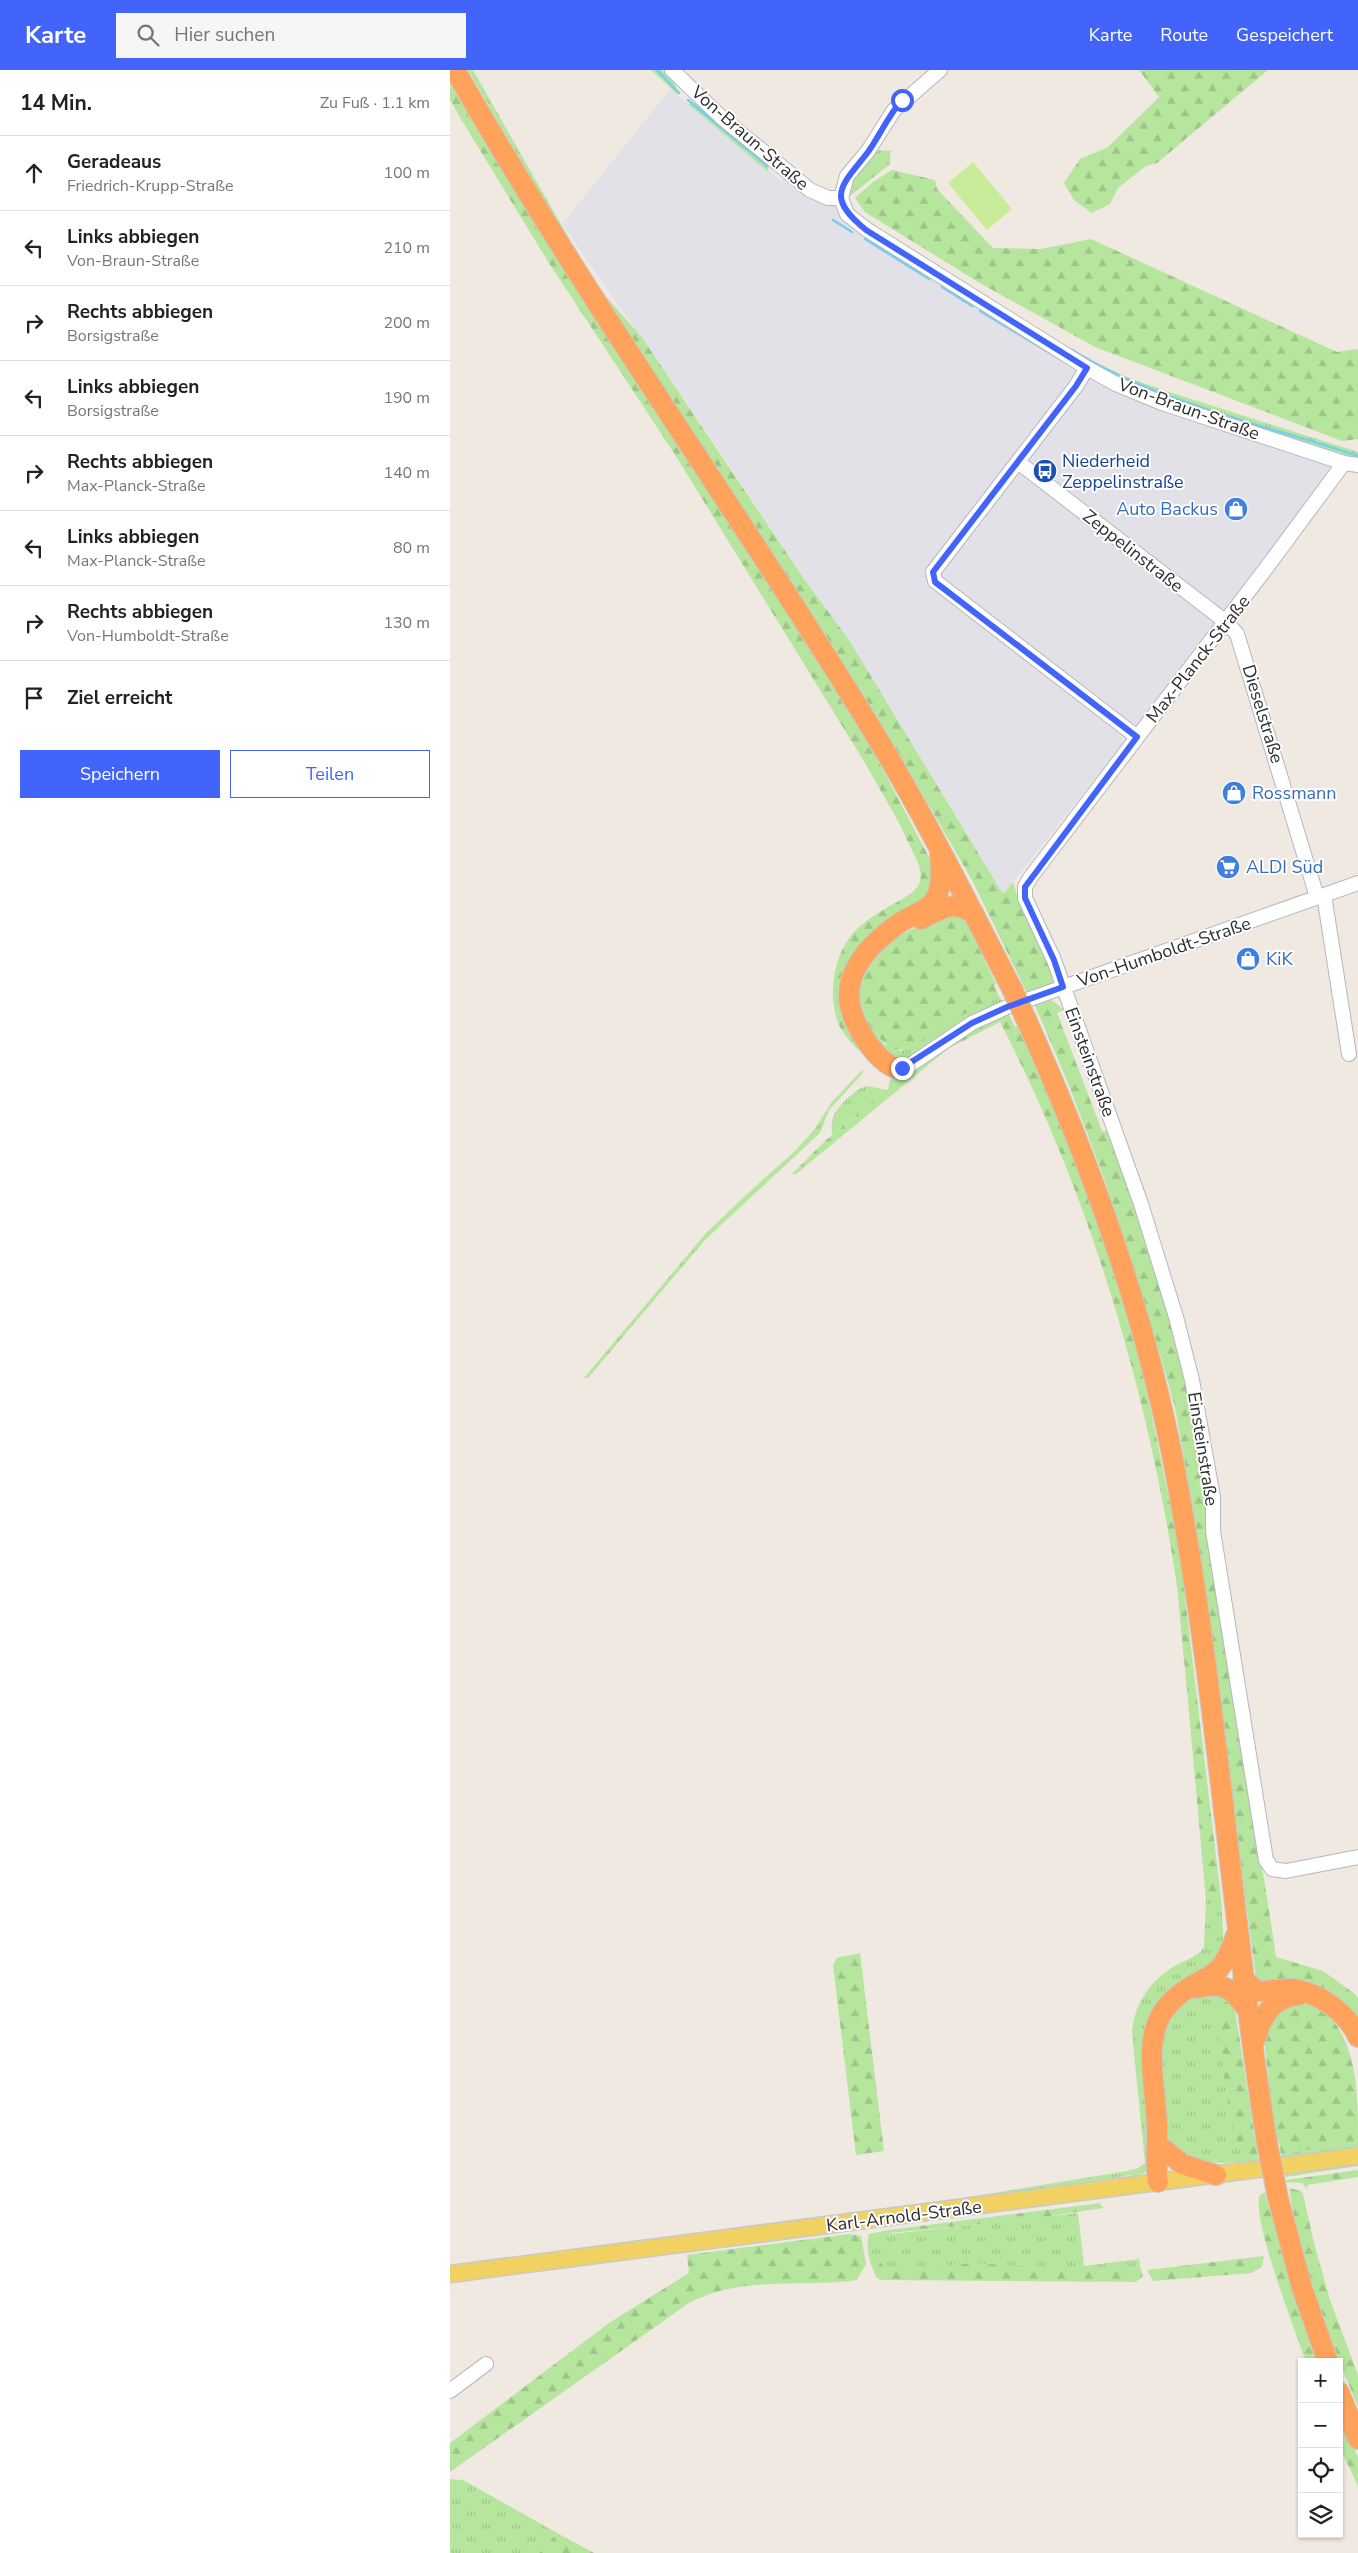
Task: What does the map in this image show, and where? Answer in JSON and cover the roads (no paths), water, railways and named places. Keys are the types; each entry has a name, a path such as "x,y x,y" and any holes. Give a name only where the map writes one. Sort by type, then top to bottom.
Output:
{"highway":[{"path":"454,70 551,232 725,498 857,705 940,848 974,914 1012,989 1066,1111 1106,1216 1149,1357 1174,1464 1196,1600 1243,1979 1267,2143 1278,2198 1302,2288 1327,2358"},
{"path":"895,1068 881,1059 862,1035 853,1017 850,1002 851,984 856,966 865,952 878,940 932,902 940,886 940,848"},
{"path":"878,940 951,905 958,905 974,914"},
{"path":"1158,2182 1156,2168 1157,2126 1152,2062 1154,2032 1164,2010 1174,1999 1221,1968 1228,1956 1237,1930"},
{"path":"1243,1979 1258,1991 1291,1989 1310,1995 1339,2011 1351,2024 1358,2037"},
{"path":"1186,1990 1213,1986 1226,1988 1234,1993 1247,2009"},
{"path":"1253,2046 1261,2021 1275,2003 1287,1997 1310,1995"},
{"path":"1157,2126 1165,2150 1166,2167 1158,2182"},
{"path":"1165,2150 1182,2164 1216,2175"},
{"path":"1343,2402 1358,2438"}],"main road":[{"name":"Karl-Arnold-Straße","path":"450,2274 1358,2156"}],"street":[{"name":"Von-Braun-Straße","path":"672,70 721,117 810,190 828,198 841,198 847,214 866,230 1087,368 1116,384 1162,402 1358,466"},
{"path":"841,198 847,176 868,151 894,110 940,70"},
{"path":"1087,368 1076,386 933,572 935,582 1137,737"},
{"name":"Zeppelinstraße","path":"1018,462 1226,622"},
{"name":"Max-Planck-Straße","path":"1063,987 1054,960 1025,898 1025,887 1344,463"},
{"name":"Dieselstraße","path":"1226,622 1237,634 1244,650 1321,896 1349,1054"},
{"name":"Von-Humboldt-Straße","path":"895,1068 910,1065 972,1023 1007,1007 1358,883"},
{"name":"Einsteinstraße","path":"1063,987 1141,1204 1192,1380 1213,1497 1213,1531 1266,1860 1272,1869 1286,1871 1358,1858"},
{"path":"452,2385 486,2364"}],"waterway":[{"path":"657,70 679,93"},
{"path":"688,100 767,166"},
{"path":"833,220 852,232"},
{"path":"865,239 929,279"},
{"path":"942,287 972,306"},
{"path":"980,311 1060,359"},
{"path":"1072,350 1105,368 1175,398 1358,456"}],"place":[{"name":"Niederheid Zeppelinstraße","path":"1045,471"},
{"name":"Auto Backus","path":"1236,509"},
{"name":"Rossmann","path":"1234,793"},
{"name":"ALDI Süd","path":"1228,867"},
{"name":"KiK","path":"1248,959"}]}
